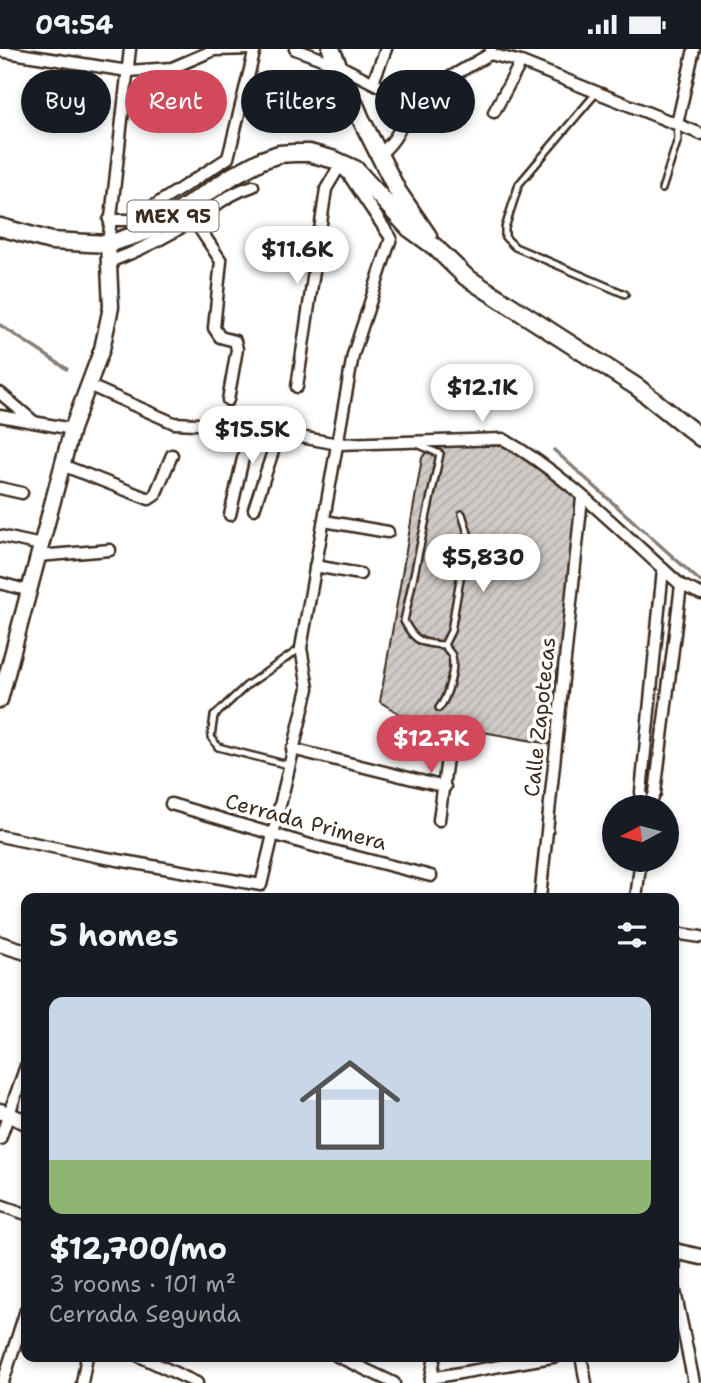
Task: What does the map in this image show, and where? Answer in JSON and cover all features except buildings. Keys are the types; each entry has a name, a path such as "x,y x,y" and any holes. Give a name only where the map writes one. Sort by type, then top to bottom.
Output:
{"main road":[{"name":"MEX 95","path":"331,49 398,193 435,247"},
{"name":"MEX 95","path":"0,227 51,241 108,244 190,214 234,175 262,160 279,154 309,153 355,169 409,228 435,247 467,277 637,387 701,438"},
{"path":"340,163 357,163 379,155"}],"street":[{"path":"128,70 130,49"},
{"path":"109,220 132,220 228,158 255,49 214,50 172,68 143,70"},
{"path":"295,49 373,82 386,49"},
{"path":"677,124 694,49"},
{"path":"0,51 125,71"},
{"path":"459,70 490,51 701,134"},
{"path":"494,112 521,62"},
{"path":"0,700 72,429 102,349 111,307 109,220 125,95"},
{"path":"379,155 398,133"},
{"path":"0,836 94,856 261,885 288,765 309,688 300,648 353,355 391,237 340,163 326,189 297,387"},
{"path":"109,262 141,251 190,214 253,186"},
{"path":"190,214 221,261 214,328 219,337 235,341 237,349 228,400"},
{"path":"88,385 174,423 246,427 338,443 503,439 523,450 582,498 681,585 701,594"},
{"path":"0,393 34,421"},
{"path":"0,416 72,429"},
{"path":"229,515 246,427"},
{"path":"254,509 278,433"},
{"path":"62,465 149,499 155,495 172,455"},
{"path":"0,488 22,493"},
{"name":"Calle Zapotecas","path":"541,893 582,498"},
{"path":"324,521 388,532"},
{"path":"0,536 39,551 110,550"},
{"path":"315,566 360,574"},
{"path":"642,795 663,569"},
{"path":"0,583 30,591"},
{"path":"654,795 681,585"},
{"path":"656,641 674,644"},
{"path":"651,691 668,693"},
{"path":"439,820 450,734"},
{"path":"292,749 445,787"},
{"path":"645,751 660,754"},
{"name":"Cerrada Primera","path":"172,804 431,876"},
{"path":"637,893 639,872"},
{"path":"679,934 701,937"},
{"path":"0,944 21,950"},
{"path":"0,1139 5,1113 21,1077"},
{"path":"0,1205 21,1213"},
{"path":"679,1250 701,1257"},
{"path":"679,1310 694,1383"},
{"path":"3,1382 21,1326"},
{"path":"82,1383 86,1362"},
{"path":"152,1362 197,1383"},
{"path":"350,1362 394,1383"},
{"path":"434,1362 430,1380 526,1362"},
{"path":"582,1362 586,1383"}],"lane":[{"path":"597,92 519,184 505,228 505,237 515,247 625,294"},
{"path":"662,189 678,139 677,124"},
{"path":"409,441 440,454 404,621 412,636 429,645 444,645"},
{"path":"444,645 451,631 458,599 468,533 462,514"},
{"path":"439,708 445,702 453,665 452,655 444,645"},
{"path":"288,765 218,747 211,737 214,716 246,686 300,648"}],"waterway":[{"path":"0,325 67,369"},
{"path":"554,450 701,582"}]}
